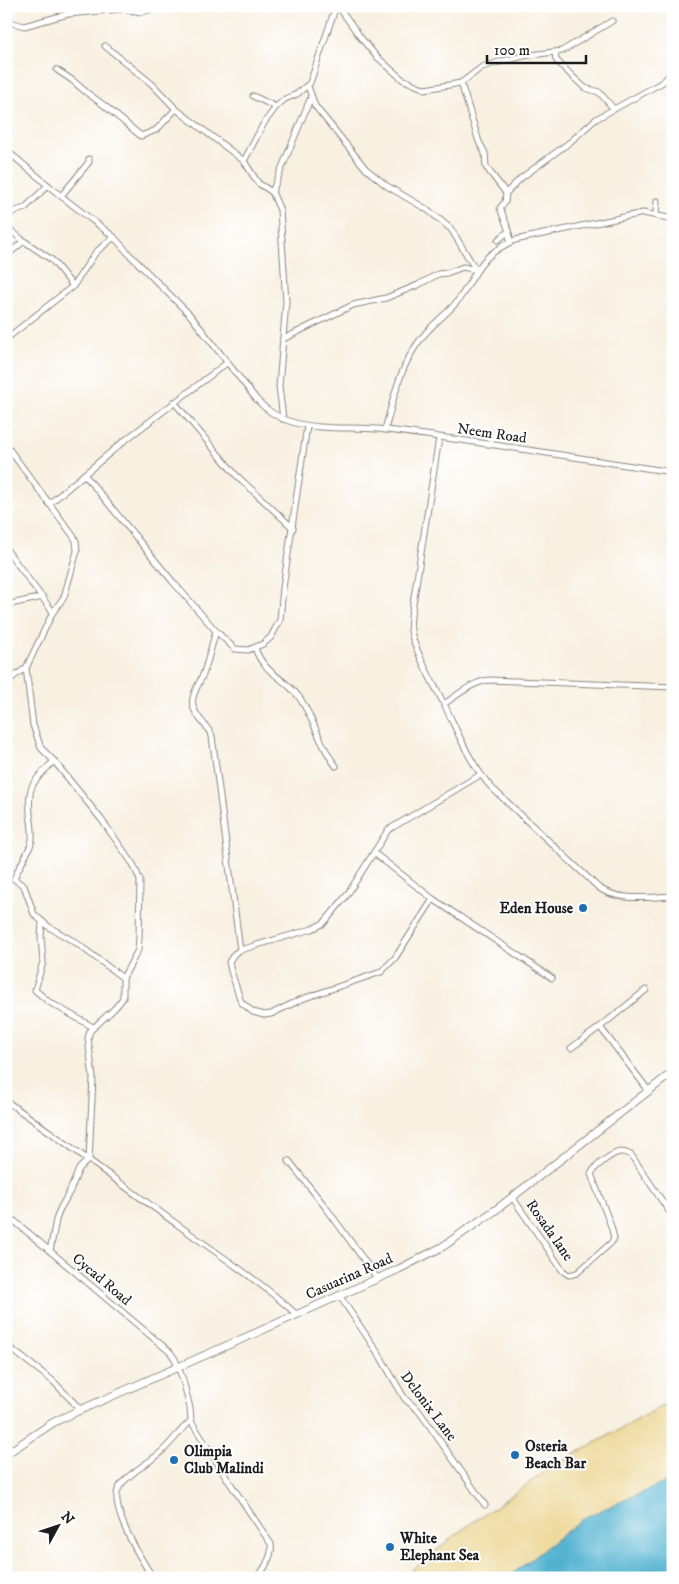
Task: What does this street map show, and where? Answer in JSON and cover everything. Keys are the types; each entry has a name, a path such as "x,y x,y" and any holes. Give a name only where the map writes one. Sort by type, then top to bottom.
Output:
{"street":[{"path":"64,6 68,14"},
{"path":"6,21 29,26 68,14 121,8 142,12 162,6"},
{"path":"337,6 376,56 402,79 425,89 461,83 482,67 503,61 523,56 555,54 568,49 612,21"},
{"path":"244,160 264,123 276,107 285,99 297,94 308,86 315,73 337,6"},
{"path":"105,46 152,84 176,109 244,160 258,182 272,192 280,210 286,302 279,386 283,419"},
{"path":"555,54 556,60 573,77 585,88 600,92 614,109"},
{"path":"56,70 72,80 141,136 156,130 176,109"},
{"path":"510,242 509,231 500,208 505,202 506,193 521,178 570,142 596,119 663,82 673,71"},
{"path":"461,83 485,153 486,167 506,193"},
{"path":"308,86 315,106 371,173 387,186 428,210 451,229 476,270"},
{"path":"252,96 276,107"},
{"path":"272,192 311,97"},
{"name":"Neem Road","path":"6,150 114,238 190,316 264,407 283,419 307,426 385,430 673,472"},
{"path":"61,196 90,162 90,159"},
{"path":"6,214 26,208 48,184"},
{"path":"656,214 657,202"},
{"path":"385,430 400,374 417,343 429,328 454,306 476,270 488,256 510,242 643,213 656,214 673,219"},
{"path":"6,226 52,260 73,286"},
{"path":"498,240 509,231"},
{"path":"6,339 73,286 96,252 114,238"},
{"path":"6,256 24,241"},
{"path":"283,338 353,306 386,298 418,285 438,274 463,267 476,270"},
{"path":"49,504 124,441 228,362"},
{"path":"174,402 236,475 293,528"},
{"path":"84,474 216,631 235,648 248,650 256,648 271,637 280,620 307,426"},
{"path":"439,438 410,619 415,645 480,775 521,817 606,893 628,897 673,896"},
{"path":"6,445 74,537 77,546 66,594 53,612 26,668 6,682"},
{"path":"6,549 53,612"},
{"path":"6,605 43,597"},
{"path":"216,631 205,671 193,697 193,707 201,722 209,729 212,736 240,950"},
{"path":"256,648 260,660 266,667 287,684 300,698 327,753 336,766"},
{"path":"26,668 33,725 41,748 102,819 133,864 140,880 141,901 138,950 123,978 123,998 115,1008 93,1027 88,1038 93,1078 89,1159 79,1169 70,1192 60,1209 50,1251"},
{"path":"444,704 473,685 489,680 673,687"},
{"path":"54,761 34,781 29,790 32,842 28,852 17,868 14,878 24,886 34,914 42,922 75,942 123,978"},
{"path":"433,899 395,958 382,972 302,1000 270,1014 264,1015 253,1012 241,1002 229,962 234,954 240,950 312,929 324,923 347,895 391,828 480,775"},
{"path":"374,853 433,899 552,978"},
{"path":"42,922 43,962 35,990 49,1002 93,1027"},
{"path":"572,1048 646,990"},
{"path":"600,1027 648,1091"},
{"name":"Casuarina Road","path":"6,1454 54,1422 426,1256 455,1239 512,1197 673,1072"},
{"path":"6,1101 89,1159 276,1296 296,1314"},
{"name":"Rosada lane","path":"512,1197 563,1271 569,1275 577,1273 614,1238 591,1174 596,1166 617,1152 630,1155 673,1217"},
{"path":"289,1161 327,1208 377,1278"},
{"name":"Cycad Road","path":"6,1214 88,1285 160,1343 175,1358 188,1398 191,1421"},
{"name":"Delonix Lane","path":"339,1295 380,1356 405,1399 426,1421 485,1505"},
{"path":"6,1346 53,1381 81,1410"},
{"path":"153,1578 128,1534 118,1510 117,1493 123,1482 171,1444 181,1430 191,1421 271,1544 271,1552 261,1573 256,1578"}],"sand":[{"path":"673,1400 673,1475 662,1484 525,1565 507,1578 402,1578 459,1532 552,1467"}],"water":[{"path":"673,1475 673,1578 507,1578 585,1517 662,1484"}],"place":[{"name":"Eden House","path":"583,908"},
{"name":"Osteria Beach Bar","path":"515,1455"},
{"name":"Olimpia Club Malindi","path":"174,1460"},
{"name":"White Elephant Sea","path":"390,1547"}]}
